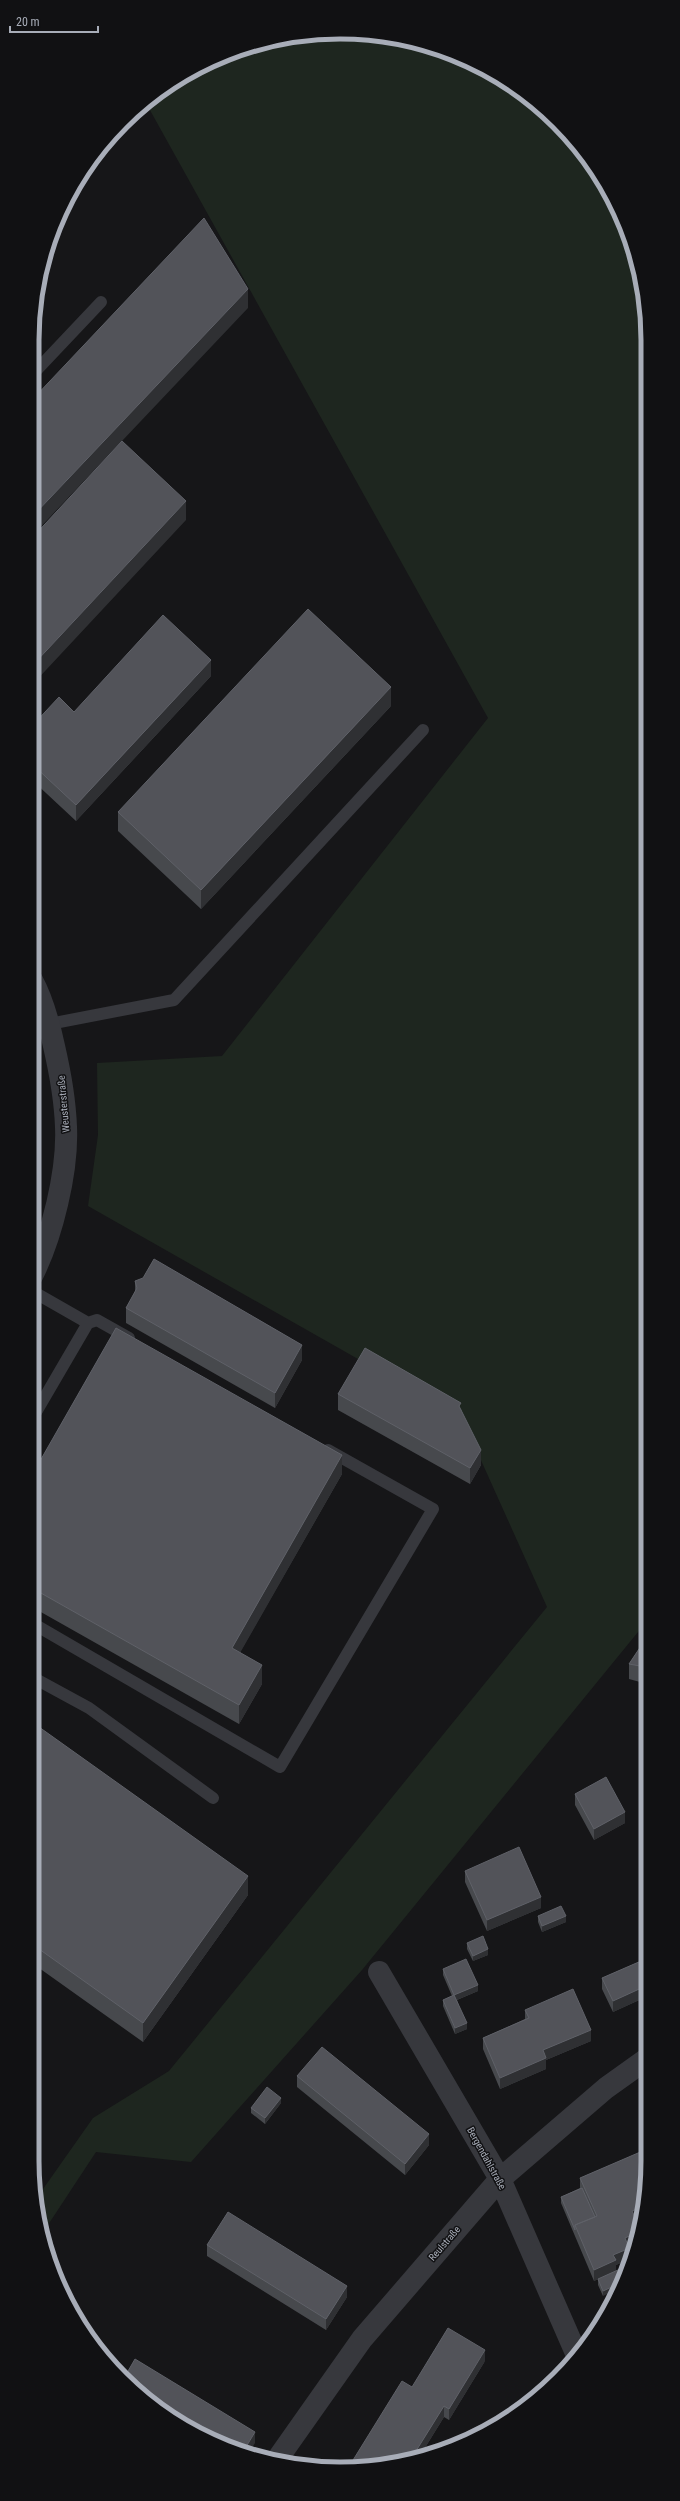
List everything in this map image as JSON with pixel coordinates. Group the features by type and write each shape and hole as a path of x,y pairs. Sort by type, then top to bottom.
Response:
{"street":[{"name":"Weusterstraße","path":"39,991 49,1024 61,1074 66,1128 61,1177 54,1217 43,1256 39,1263"},
{"name":"Bergendahlstraße","path":"379,1972 500,2179 574,2349"},
{"name":"Reulstraße","path":"280,2456 362,2339 500,2179 606,2088 641,2063"}],"lane":[{"path":"39,368 101,302"},
{"path":"49,1024 174,1000 423,730"},
{"path":"39,1295 88,1323"},
{"path":"39,1407 88,1323 97,1320 138,1343"},
{"path":"39,1627 280,1767 432,1509 316,1444"},
{"path":"39,1681 89,1708 213,1798"}],"shaded area":[{"path":"340,39 360,40 418,49 455,62 490,79 523,101 553,127 579,157 601,190 610,207 631,262 638,301 641,340 641,1628 362,1970 191,2162 96,2152 47,2227 41,2192 93,2118 169,2071 547,1607 462,1418 88,1206 98,1135 97,1063 222,1056 488,718 149,108 190,79 243,55 262,49 301,42"}],"building":[{"path":"204,218 248,289 39,510 39,393"},
{"path":"122,441 186,501 39,658 39,530"},
{"path":"308,609 391,687 201,890 118,812"},
{"path":"163,615 211,660 76,805 39,771 39,718 59,697 74,712"},
{"path":"154,1259 302,1345 275,1393 126,1308 137,1288 135,1281 143,1278"},
{"path":"116,1328 342,1455 232,1648 262,1665 239,1705 39,1592 39,1463"},
{"path":"365,1348 461,1403 459,1406 481,1450 470,1468 338,1394"},
{"path":"641,1646 641,1672 640,1666 629,1664"},
{"path":"39,1727 248,1876 143,2023 39,1949"},
{"path":"606,1777 625,1812 594,1829 575,1794"},
{"path":"519,1847 541,1897 487,1920 465,1871"},
{"path":"561,1906 566,1916 542,1926 538,1916"},
{"path":"483,1936 488,1949 473,1956 467,1943"},
{"path":"466,1959 478,1985 454,1995 443,1969"},
{"path":"641,1961 641,1988 613,2001 602,1978"},
{"path":"573,1989 591,2030 543,2050 546,2058 500,2078 483,2038 529,2018 525,2010"},
{"path":"454,1995 467,2023 455,2028 443,2000"},
{"path":"322,2047 429,2134 405,2164 297,2076"},
{"path":"267,2087 281,2098 265,2118 251,2108"},
{"path":"641,2152 640,2181 637,2209 632,2211 635,2218 632,2235 625,2238 627,2243 625,2250 613,2255 616,2260 594,2270 575,2225 597,2216 580,2178"},
{"path":"582,2188 595,2217 575,2225 575,2230 561,2197"},
{"path":"228,2212 347,2286 326,2319 207,2245"},
{"path":"621,2269 613,2286 603,2291 598,2279"},
{"path":"448,2328 485,2350 449,2409 444,2406 415,2453 379,2459 352,2461 402,2381 412,2387"},
{"path":"135,2359 255,2432 246,2447 207,2431 189,2422 157,2400 127,2374"}]}
